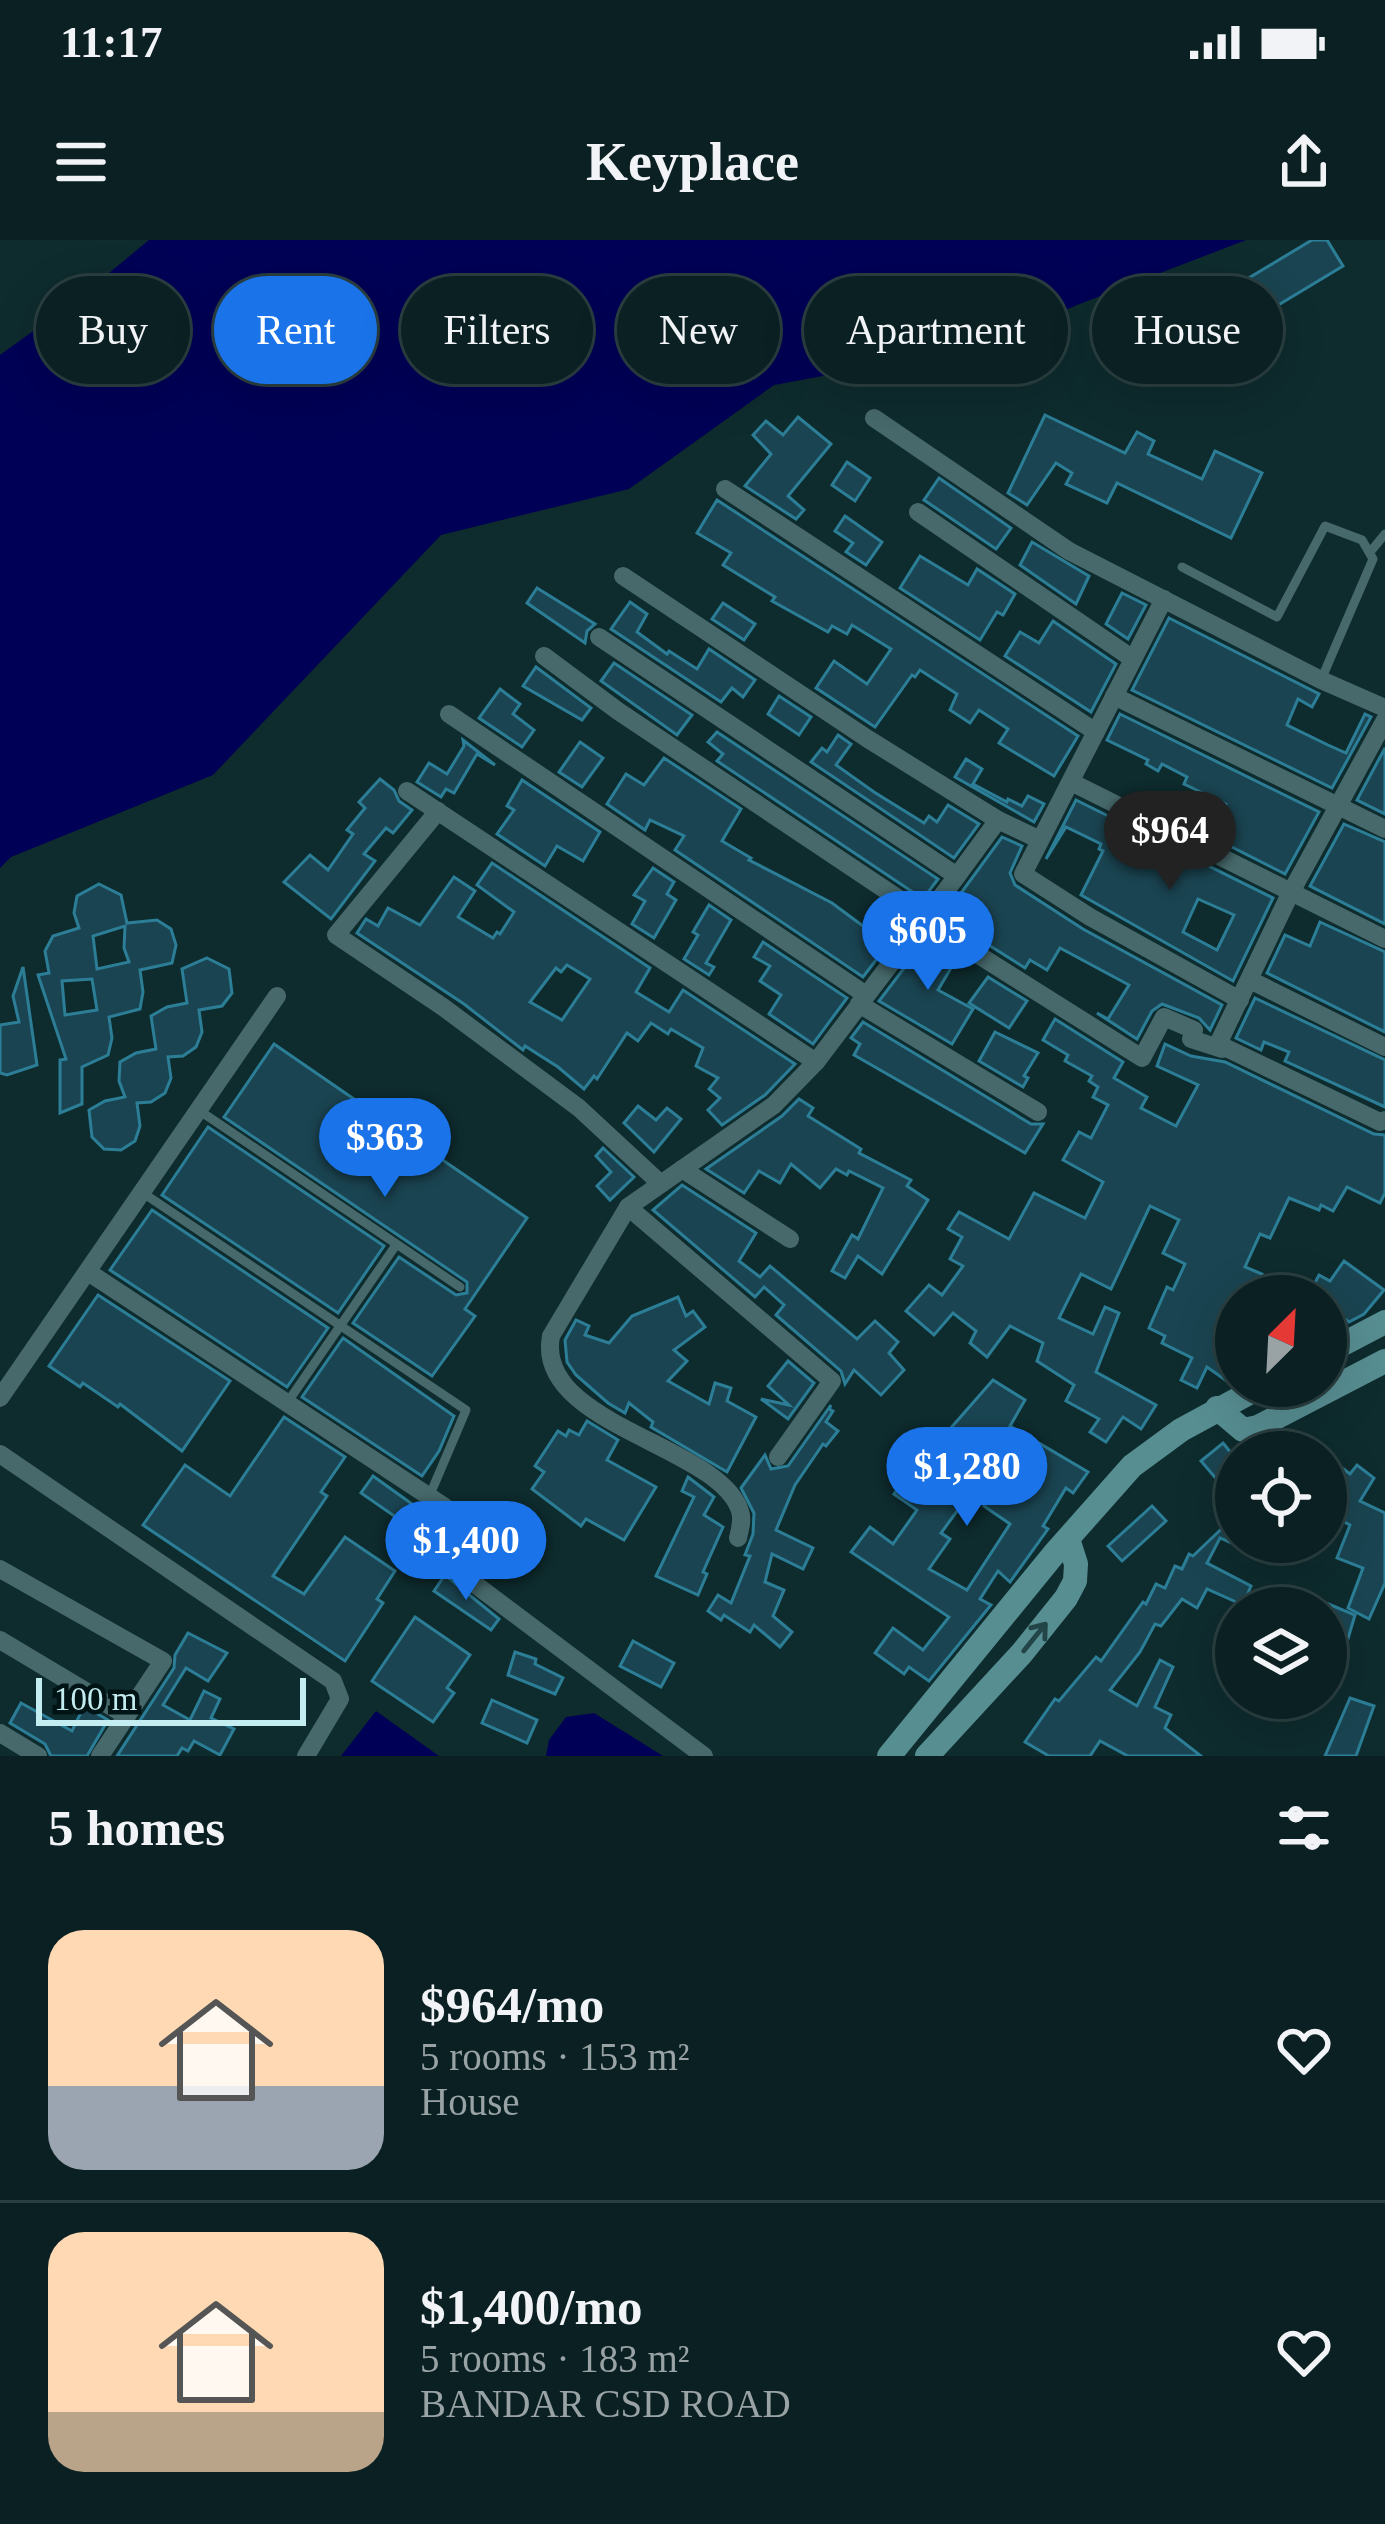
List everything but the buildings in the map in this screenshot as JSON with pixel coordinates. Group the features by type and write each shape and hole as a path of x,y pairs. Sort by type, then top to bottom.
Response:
{"main road":[{"path":"1347,1342 1385,1322"},
{"path":"889,1756 1132,1466 1217,1408 1243,1430 1258,1427 1385,1361"},
{"path":"927,1756 1066,1598 1075,1581 1076,1564 1068,1539"},
{"path":"936,1699 960,1719"}],"street":[{"path":"874,418 1069,551 1385,708"},
{"path":"725,489 1096,732"},
{"path":"918,512 1133,659"},
{"path":"623,576 868,740 998,820 1040,840"},
{"path":"1164,599 1023,874 1240,1000"},
{"path":"599,637 957,876"},
{"path":"544,656 617,711 924,918 1142,1058 1164,1017 1194,1030 1191,1039 1380,1122 1385,1120"},
{"path":"1114,695 1385,830"},
{"path":"449,714 862,999 1038,1112"},
{"path":"1222,1049 1218,1044 1290,894 1385,720"},
{"path":"1070,782 1385,939"},
{"path":"407,791 816,1062"},
{"path":"438,811 336,935 579,1108 661,1184"},
{"path":"738,1538 740,1510 726,1490 704,1471 596,1414 572,1391 554,1367 549,1350 558,1323 628,1207 774,1105 816,1062 998,820"},
{"path":"1250,980 1385,1047"},
{"path":"0,1398 278,996"},
{"path":"682,1169 790,1239"},
{"path":"628,1207 832,1381 778,1457"},
{"path":"88,1272 445,1507 454,1564 460,1573 704,1756"},
{"path":"0,1454 333,1681 340,1699 306,1756"},
{"path":"0,1569 163,1661 100,1756"},
{"path":"0,1640 127,1716"},
{"path":"0,1733 38,1756"}],"lane":[{"path":"1182,567 1277,617 1325,526 1363,540 1373,560 1321,680"},
{"path":"1371,551 1385,534"},
{"path":"200,1111 460,1287"},
{"path":"143,1192 466,1410 429,1497"},
{"path":"287,1403 396,1245"}],"shaded area":[{"path":"149,240 1246,240 1152,276 1092,276 1092,299 1068,309 1068,276 804,276 804,379 780,384 780,276 617,276 617,384 779,384 629,489 441,535 213,775 11,857 0,868 0,355 36,329 36,384 190,384 190,276 106,276"},
{"path":"376,1711 439,1756 341,1756"},
{"path":"594,1713 663,1756 546,1756 549,1740 566,1717"}]}
